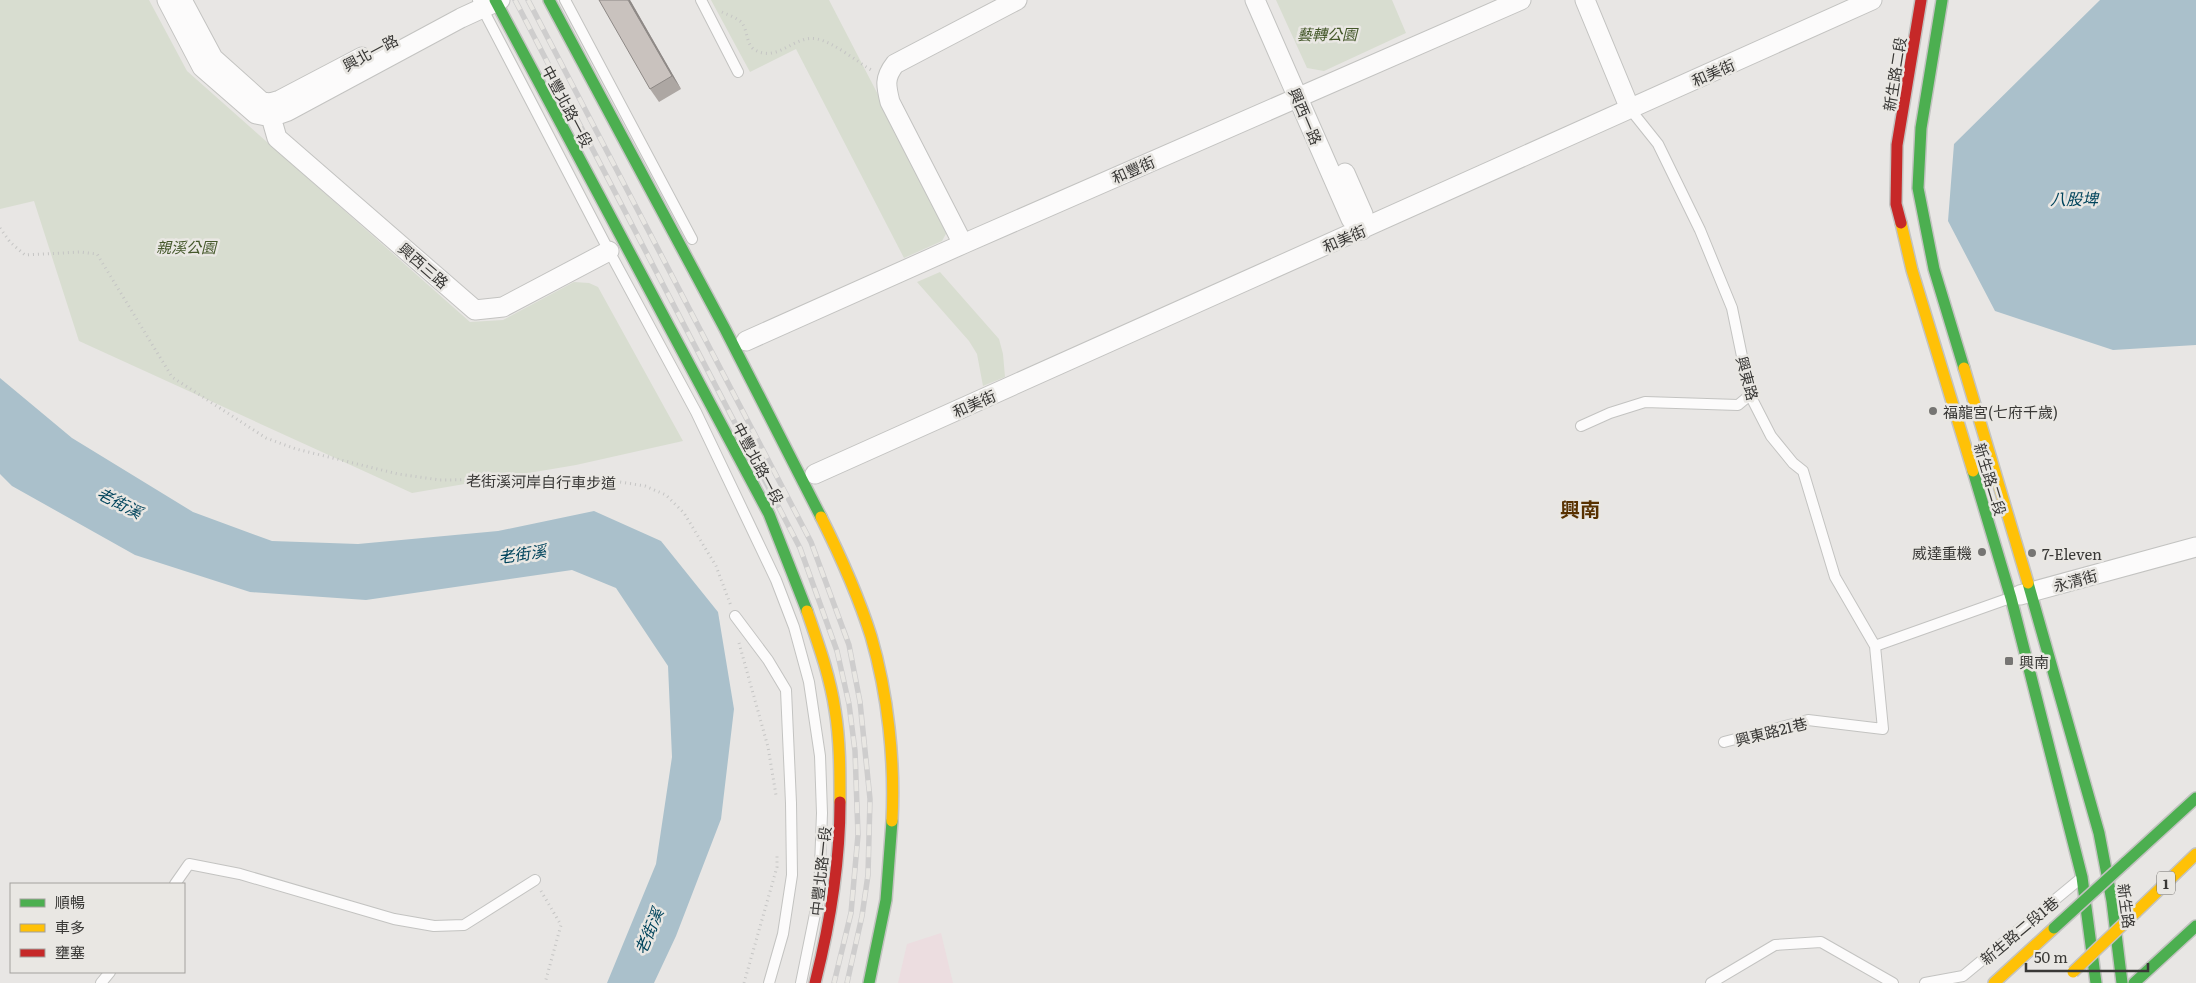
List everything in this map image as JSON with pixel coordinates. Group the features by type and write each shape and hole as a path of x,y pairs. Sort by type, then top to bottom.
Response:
{"main road":[{"name":"中豐北路一段","path":"548,0 763,403 846,568 873,642 888,720 892,833 887,890 869,983"},
{"name":"新生路二段","path":"1921,0 1897,145 1896,204 1912,270 2011,598 2082,877"},
{"name":"新生路二段","path":"1942,0 1922,128 1918,188 1934,269 2100,833"},
{"name":"中豐北路一段","path":"486,2 769,514 799,586 831,687 840,748 841,824 836,886 825,948 816,983"},
{"path":"1994,983 2196,798"},
{"name":"新生路","path":"2100,833 2112,901 2122,983"},
{"name":"1","path":"2070,974 2196,854"},
{"path":"2082,877 2096,983"},
{"path":"2134,983 2196,926"}],"street":[{"path":"167,0 202,67 256,114 270,110 288,111 486,2"},
{"path":"182,0 212,58 270,110"},
{"path":"963,244 890,102 886,79 887,74 895,64 1017,0"},
{"name":"興西一路","path":"1256,0 1304,95 1351,219 1362,230"},
{"path":"1268,0 1304,95"},
{"name":"和豐街","path":"746,341 1521,0"},
{"name":"興東路","path":"1585,0 1630,109"},
{"name":"和美街","path":"815,479 1872,0"},
{"name":"興西三路","path":"270,110 278,138 475,310 503,307 609,251"},
{"name":"永清街","path":"2011,598 2196,548"}],"lane":[{"path":"565,0 695,245"},
{"path":"701,0 738,72"},
{"name":"中豐北路一段","path":"486,2 609,251 696,412 776,580 794,627 809,682 820,756 822,813 819,894 801,983"},
{"name":"興東路","path":"1630,109 1658,144 1700,230 1732,308 1750,395 1771,436 1792,463 1803,471 1836,577 1875,646"},
{"path":"1581,426 1610,413 1645,402 1738,404 1750,395"},
{"name":"中豐北路一段","path":"815,479 830,536"},
{"path":"1875,646 2011,598"},
{"path":"735,616 768,660 786,690 792,875 783,934 769,983"},
{"name":"興東路21巷","path":"1724,742 1808,720 1883,729 1875,646"},
{"path":"175,883 189,864 240,874 394,918 434,926 464,925 535,880"},
{"name":"新生路二段1巷","path":"1925,983 1963,976 2082,877"},
{"path":"1711,983 1775,945 1821,942 1893,983"},
{"path":"101,983 109,973"}],"path":[{"path":"717,5 720,11 742,23 755,50 773,54 803,40 816,38 886,79"},
{"name":"老街溪河岸自行車步道","path":"0,228 10,242 25,255 80,252 96,254 172,377 266,438 296,449 398,474 440,480 561,479 620,482 645,486 666,494 684,512 716,566 735,616 735,630 768,747 777,800"},
{"path":"744,983 777,867 777,852"},
{"path":"535,880 561,925 545,983"}],"shaded area":[{"path":"941,933 953,983 898,983 907,944"}],"green space":[{"name":"親溪公園","path":"0,0 149,0 187,71 470,322 503,320 574,282 589,283 598,287 683,441 576,465 412,493 79,341 34,201 0,209"},
{"path":"711,0 829,0 944,222 947,232 942,241 904,258 796,49 750,72"},
{"name":"藝轉公園","path":"1276,0 1392,0 1406,33 1324,71 1307,68"},
{"path":"940,272 999,339 1003,354 1005,377 983,386 977,354 969,341 917,282"}],"water":[{"name":"八股埤","path":"2100,0 2196,0 2196,345 2113,350 1995,311 1948,221 1954,144"},
{"name":"老街溪","path":"0,378 72,438 193,512 272,541 358,544 498,531 594,511 661,541 718,612 734,709 721,819 676,936 654,983 607,983 656,864 672,757 668,666 616,588 572,570 366,600 250,592 135,555 12,486 0,474"}],"building":[{"path":"599,0 628,0 672,76 650,89"}],"railway":[{"path":"515,0 800,548 837,651 849,704 855,751 858,835 851,913 834,983"},
{"path":"528,0 811,542 849,645 860,702 870,799 868,875 862,916 847,983"}],"traffic: fast":[{"path":"495,0 769,514 807,611"},
{"path":"549,0 725,329 821,517"},
{"path":"1942,0 1921,128 1918,188 1934,269 1964,368"},
{"path":"1973,471 2011,598 2082,877 2096,983"},
{"path":"2028,583 2099,833 2112,901 2122,983"},
{"path":"2125,863 2196,798"},
{"path":"869,983 886,900 892,821"},
{"path":"2054,928 2125,863"},
{"path":"2134,983 2196,926"}],"traffic: slow":[{"path":"1901,223 1912,270 1973,471"},
{"path":"1964,368 2028,583"},
{"path":"821,517 854,590 877,658 889,728 893,798 892,821"},
{"path":"807,611 833,697 839,744 840,802"},
{"path":"2136,912 2196,854"},
{"path":"2073,972 2136,912"},
{"path":"1994,983 2054,928"}],"traffic: jam":[{"path":"1901,223 1896,204 1897,145 1921,0"},
{"path":"815,983 833,893 840,825 840,802"}],"place":[{"name":"福龍宮(七府千歲)","path":"1933,411"},
{"name":"威達重機","path":"1982,552"},
{"name":"7-Eleven","path":"2032,553"},
{"name":"興南","path":"2009,661"}],"district":[{"name":"興南","path":"1580,508"}]}
